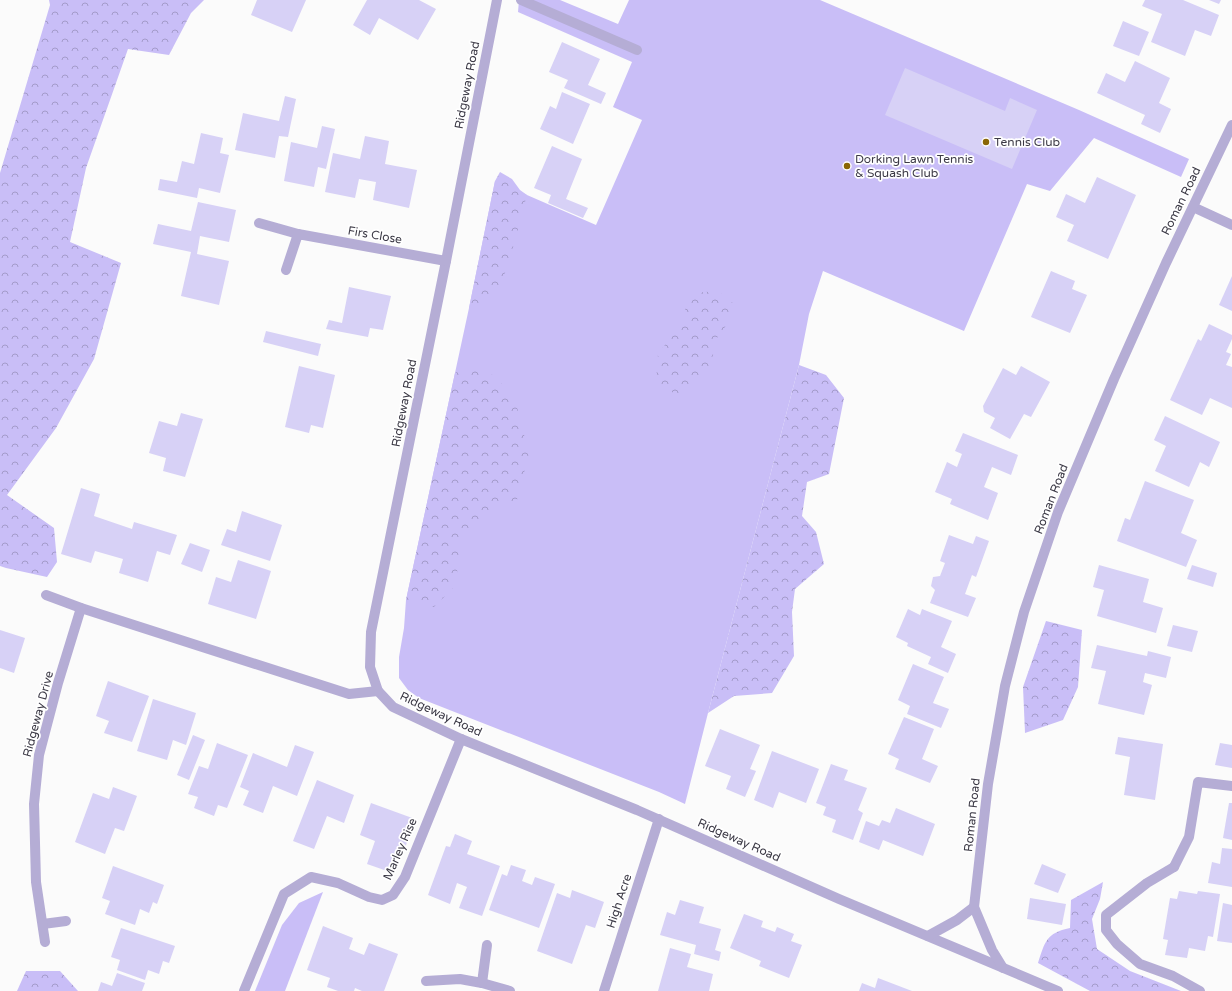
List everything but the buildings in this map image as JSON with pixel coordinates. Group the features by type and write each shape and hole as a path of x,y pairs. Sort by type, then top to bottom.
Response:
{"street":[{"name":"Ridgeway Road","path":"497,0 371,632 370,667 378,691 393,707 460,739 659,819 839,899 1058,991"},
{"path":"521,0 637,50"},
{"name":"Roman Road","path":"1003,968 992,950 974,907 988,784 1005,686 1024,612 1064,498 1114,379 1232,125"},
{"path":"1193,207 1232,225"},
{"name":"Firs Close","path":"259,222 298,234 446,261"},
{"path":"286,270 298,234"},
{"path":"46,595 349,694 378,691"},
{"name":"Ridgeway Drive","path":"45,942 36,882 34,804 39,755 58,683 82,608"},
{"name":"Marley Rise","path":"244,991 284,894 310,877 338,883 369,897 382,900 393,895 405,877 460,739"},
{"path":"1200,991 1172,976 1140,964 1117,944 1106,930 1106,915 1147,883 1174,867 1189,838 1198,782 1232,786"},
{"name":"High Acre","path":"604,991 659,819"},
{"path":"928,936 957,920 974,907"},
{"path":"42,924 66,921"},
{"path":"482,983 486,945"},
{"path":"426,981 460,979 482,983 510,991"}],"green space":[{"path":"49,0 204,0 191,13 169,55 128,49 86,168 70,242 121,263 94,359 56,428 7,495 54,528 57,562 47,577 0,566 0,173 50,5"},
{"path":"519,0 560,0 618,24 629,0 820,0 1079,110 1189,159 1181,177 1094,138 1050,191 1027,184 964,331 823,271 809,314 799,365 685,804 659,792 419,698 408,690 399,678 399,657 404,628 406,600 495,181 596,225 642,120 613,107 632,62 518,12"},
{"path":"500,172 512,179 520,190 527,195 501,284 490,302 485,305 469,308 495,181"},
{"path":"718,291 739,308 717,338 711,363 694,387 680,397 656,382 658,354 677,329 692,293"},
{"path":"799,365 826,375 844,398 829,474 807,482 802,516 816,532 824,564 795,589 792,612 794,656 772,693 734,696 708,713"},
{"path":"467,367 496,376 516,403 529,454 517,500 485,513 460,541 456,585 434,607 406,600 455,373"},
{"path":"1046,621 1082,630 1078,687 1063,720 1025,733 1023,687"},
{"path":"1103,882 1100,899 1092,919 1097,949 1130,971 1181,991 1090,991 1038,963 1045,944 1051,936 1062,930 1070,928 1071,900"},
{"path":"323,892 285,991 255,991 282,925 299,903"},
{"path":"26,971 60,971 78,991 17,991"}],"place":[{"name":"Tennis Club","path":"986,142"},
{"name":"Dorking Lawn Tennis & Squash Club","path":"847,166"}]}
